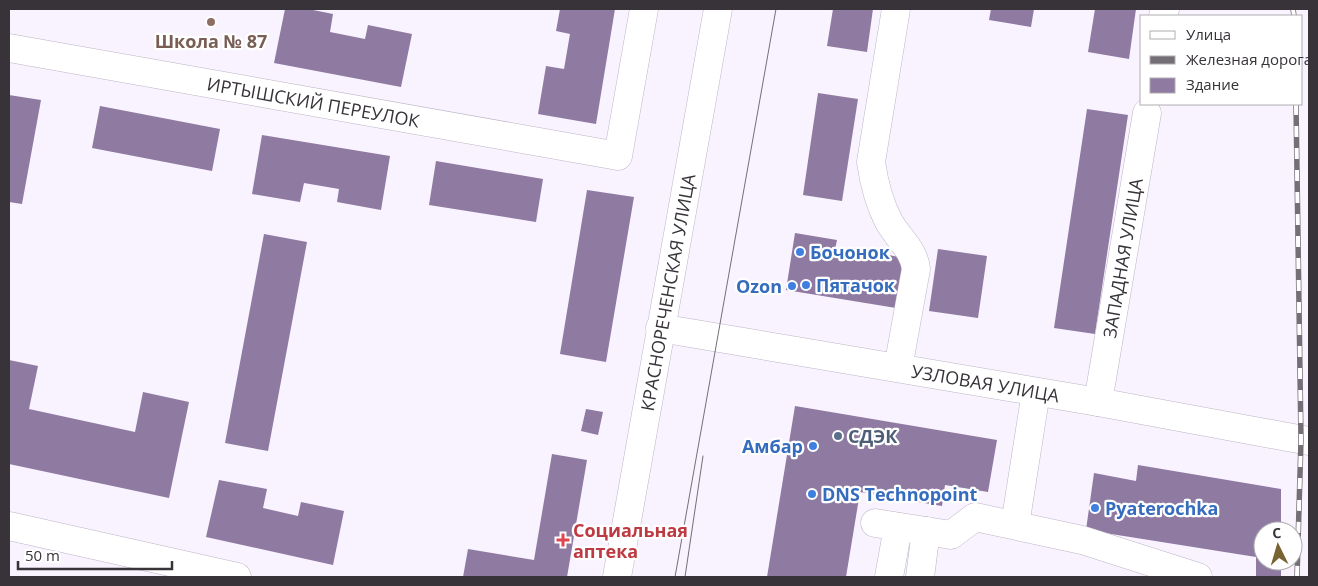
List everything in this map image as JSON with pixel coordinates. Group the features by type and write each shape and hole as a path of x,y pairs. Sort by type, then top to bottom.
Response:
{"street":[{"name":"ИРТЫШСКИЙ ПЕРЕУЛОК","path":"9,48 618,156 644,9"},
{"name":"КРАСНОРЕЧЕНСКАЯ УЛИЦА","path":"617,577 718,9"},
{"path":"896,9 871,162 874,186 889,222 915,258 916,269 898,368"},
{"name":"ЗАПАДНАЯ УЛИЦА","path":"1098,402 1147,113"},
{"name":"УЗЛОВАЯ УЛИЦА","path":"660,328 1098,402 1309,441"},
{"path":"1015,525 1036,392"},
{"path":"889,577 887,525 951,535 975,517 1082,540 1198,577"},
{"path":"9,526 149,568 237,577"},
{"path":"920,577 926,531"}],"building":[{"path":"285,9 308,9 333,14 330,32 365,39 368,25 412,34 401,87 274,63"},
{"path":"560,9 615,9 596,124 538,114 546,66 564,69 570,34 556,31"},
{"path":"833,9 873,9 867,52 827,46"},
{"path":"991,9 1034,9 1031,27 989,20"},
{"path":"1095,9 1136,9 1129,59 1088,52"},
{"path":"818,93 858,99 842,201 803,195"},
{"path":"9,95 41,100 22,204 9,202"},
{"path":"100,106 220,129 212,171 92,148"},
{"path":"1087,109 1128,115 1095,334 1054,328"},
{"path":"262,135 390,156 381,210 337,202 339,189 304,183 300,202 252,194"},
{"path":"436,161 543,179 536,222 429,205"},
{"path":"587,190 634,197 606,362 560,354"},
{"path":"795,233 837,240 834,254 875,261 877,253 905,258 896,308 786,290"},
{"path":"264,234 307,242 268,451 225,443"},
{"path":"938,249 987,256 978,318 929,311"},
{"path":"9,360 38,366 29,409 135,432 143,392 189,402 169,498 9,464"},
{"path":"795,406 997,440 988,492 945,485 942,506 860,492 846,577 767,577"},
{"path":"586,409 603,412 598,435 581,431"},
{"path":"552,454 587,460 567,577 463,577 468,549 534,560"},
{"path":"1138,465 1281,489 1281,521 1253,521 1253,557 1086,530 1094,473 1136,481"},
{"path":"219,480 267,489 263,508 298,516 301,502 344,511 333,565 206,537"},
{"path":"1256,571 1281,571 1281,577 1256,577"}],"tram line":[{"path":"675,577 776,9"},
{"path":"685,577 703,456"}],"railway":[{"path":"1293,9 1294,15"},
{"path":"1296,105 1301,440 1297,577"}],"place":[{"name":"Школа № 87","path":"211,22"},
{"name":"Бочонок","path":"800,252"},
{"name":"Пятачок","path":"806,285"},
{"name":"Ozon","path":"792,286"},
{"name":"СДЭК","path":"838,436"},
{"name":"Амбар","path":"813,446"},
{"name":"DNS Technopoint","path":"812,494"},
{"name":"Pyaterochka","path":"1095,508"},
{"name":"Социальная аптека","path":"563,540"}]}
